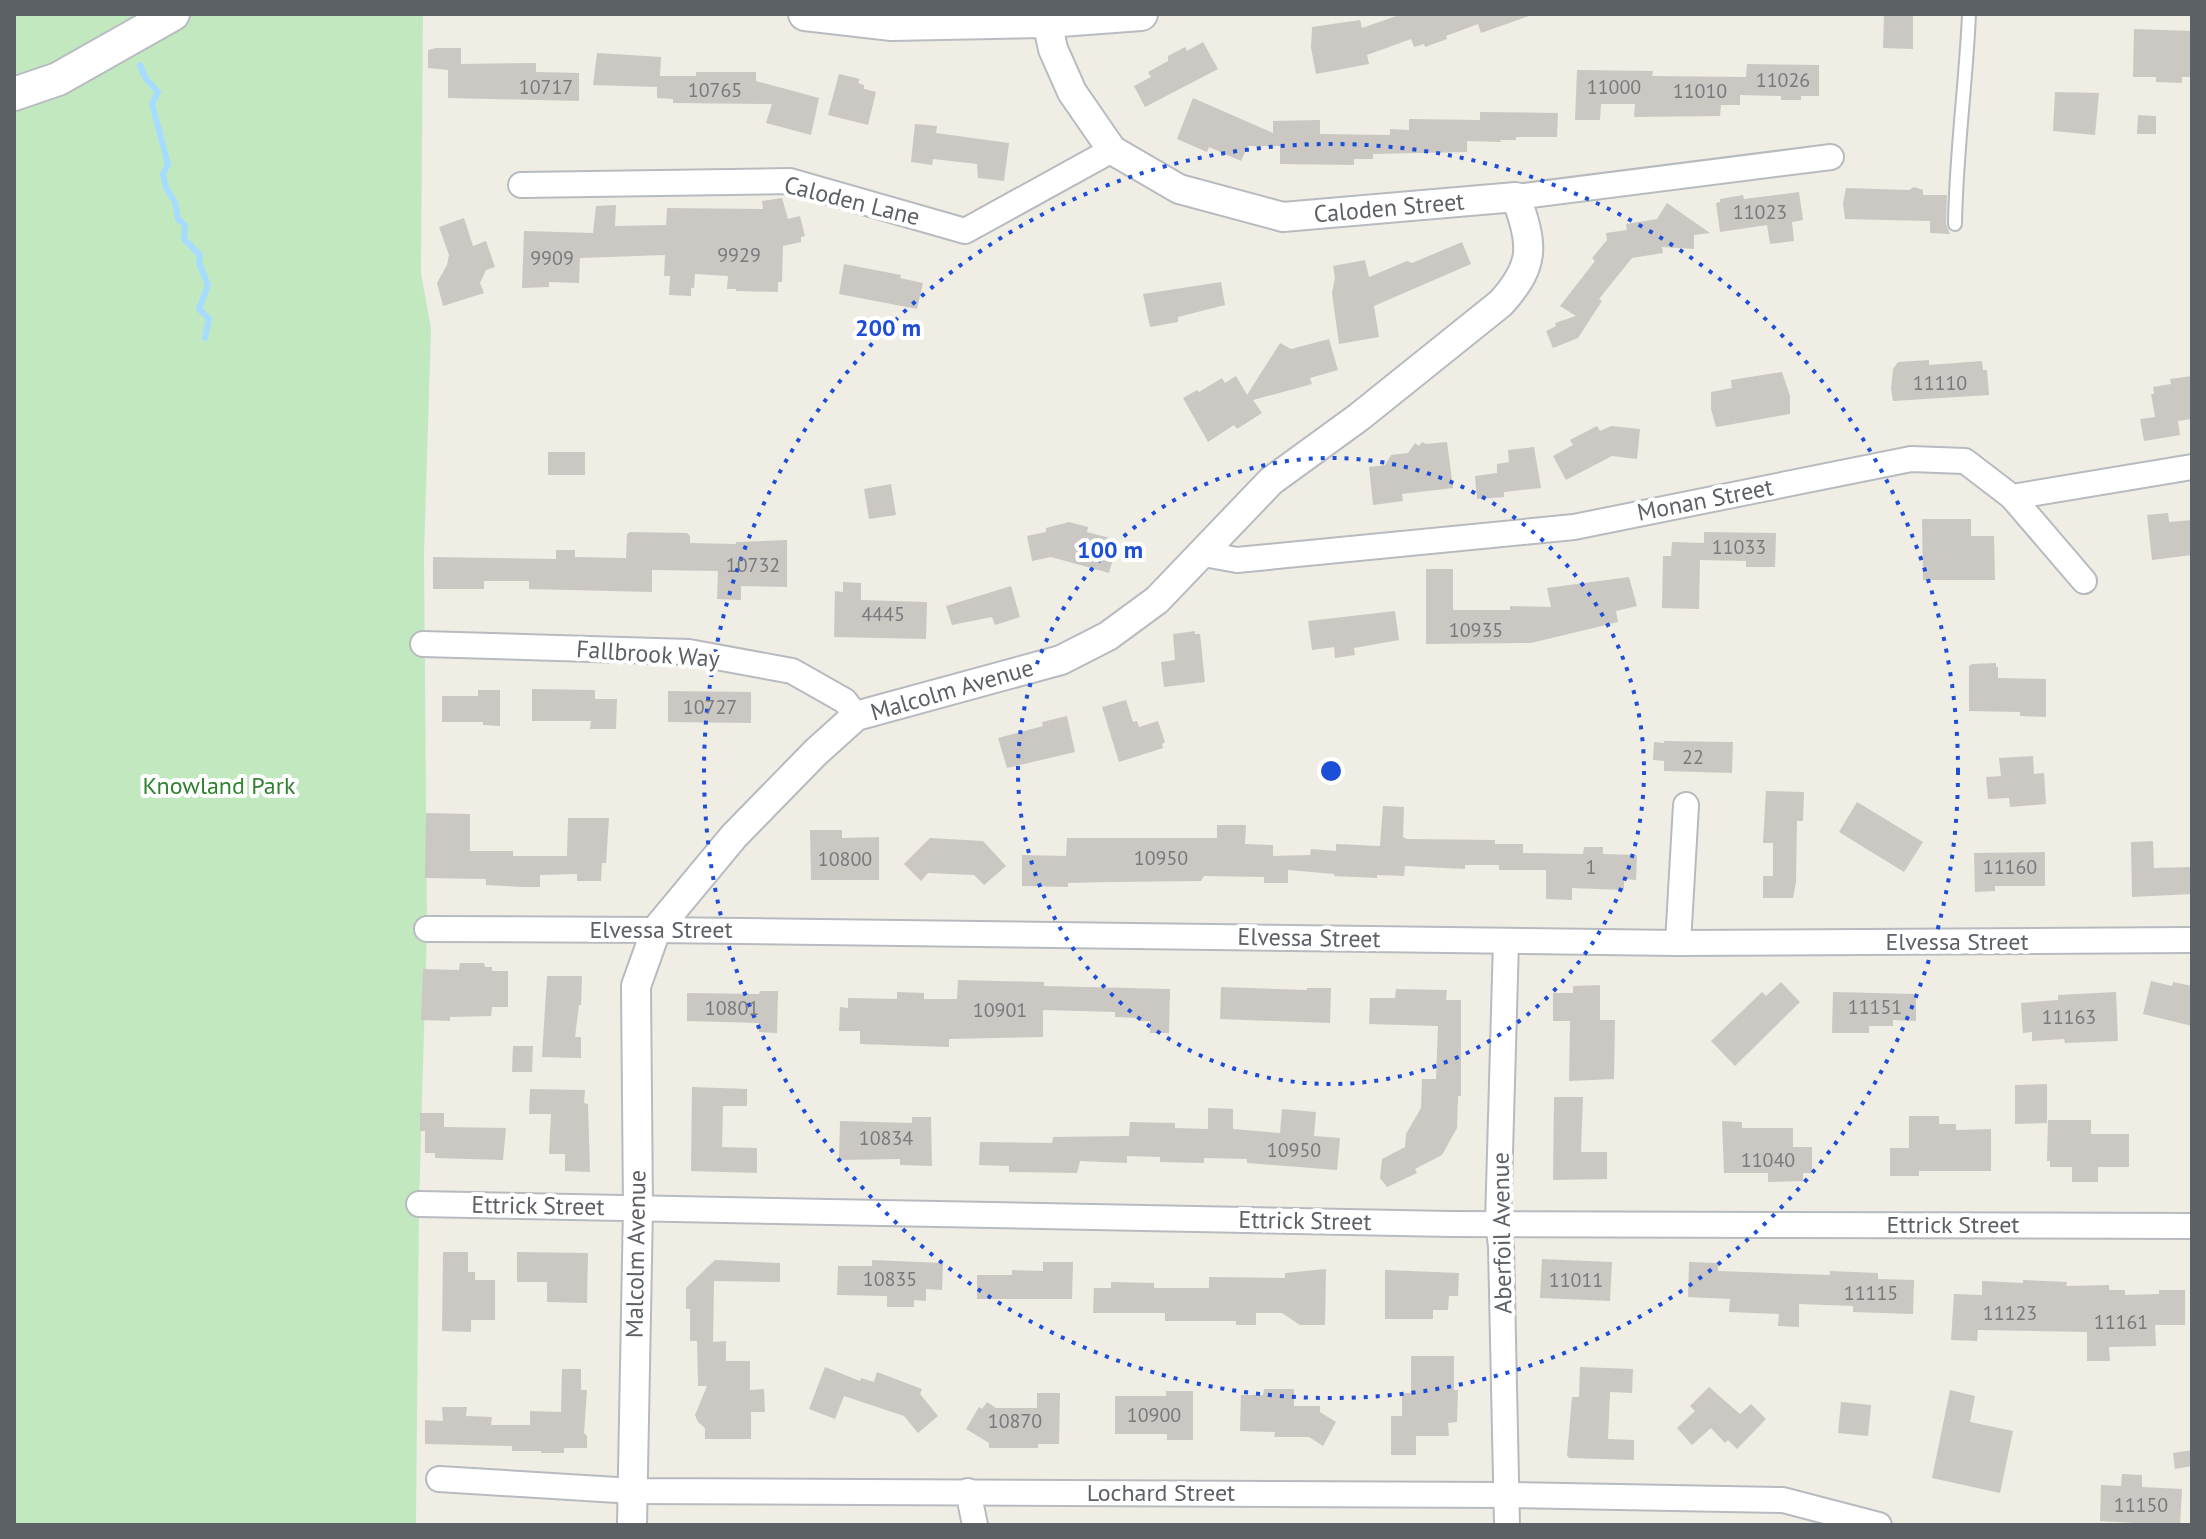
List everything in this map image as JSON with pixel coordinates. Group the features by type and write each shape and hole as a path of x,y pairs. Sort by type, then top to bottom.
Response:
{"main road":[{"path":"14,94 58,79 173,14"},
{"path":"805,14 892,24 1141,14"}],"street":[{"name":"Caloden Street","path":"1048,18 1053,49 1072,92 1112,150 1179,189 1283,217 1516,197 1831,157"},
{"name":"Caloden Lane","path":"521,185 790,181 965,231 1112,150"},
{"name":"Malcolm Avenue","path":"632,1525 638,1207 636,986 656,930 734,836 856,716 1061,660 1108,636 1157,600 1271,481 1434,358 1501,303 1521,281 1530,253 1525,223 1516,197"},
{"name":"Monan Street","path":"1204,554 1237,560 1574,527 1911,459 1965,461 2012,497 2084,581"},
{"path":"2012,497 2192,467"},
{"name":"Fallbrook Way","path":"423,644 689,652 792,671 845,701 856,716"},
{"path":"1678,943 1686,805"},
{"name":"Elvessa Street","path":"427,929 1678,943 2192,940"},
{"name":"Aberfoil Avenue","path":"1506,941 1498,1223 1507,1525"},
{"name":"Ettrick Street","path":"419,1204 1498,1223 2192,1226"},
{"name":"Lochard Street","path":"439,1479 633,1491 1506,1495 1783,1500 1879,1525"},
{"path":"968,1491 975,1525"}],"lane":[{"path":"1955,224 1958,133 1967,63 1969,14"}],"green space":[{"name":"Knowland Park","path":"14,14 423,14 421,273 431,329 424,553 427,929 419,1204 416,1525 14,1525"}],"building":[{"path":"1402,14 1529,16 1481,33 1478,24 1425,47 1424,44 1414,47 1411,39 1367,55 1369,64 1316,74 1311,48 1312,27 1360,20 1362,28"},
{"path":"1884,14 1913,14 1913,49 1883,48"},
{"path":"2134,29 2192,31 2192,77 2182,77 2182,83 2156,82 2156,77 2133,77"},
{"path":"1203,42 1218,69 1145,107 1134,86 1151,77 1148,72 1168,61 1168,56 1185,47 1187,51"},
{"path":"461,48 461,64 536,63 536,72 579,73 579,101 448,98 448,70 428,68 428,50"},
{"path":"597,53 661,57 660,76 696,76 696,72 756,72 756,81 819,98 811,135 766,123 772,104 673,103 673,99 657,98 657,87 593,85"},
{"path":"1747,64 1819,65 1819,96 1781,100 1781,96 1740,95 1740,105 1721,105 1720,116 1634,117 1635,104 1601,104 1600,120 1575,120 1577,70 1653,71 1652,76 1746,77"},
{"path":"839,74 860,79 858,83 864,85 864,89 876,92 868,125 828,115"},
{"path":"2055,92 2099,93 2095,135 2053,131"},
{"path":"1193,98 1273,133 1273,121 1320,120 1320,134 1390,135 1390,129 1409,130 1409,119 1480,120 1480,112 1558,113 1557,137 1516,137 1516,140 1501,142 1467,141 1467,152 1373,154 1373,159 1354,159 1354,165 1280,164 1280,146 1248,146 1241,161 1209,147 1207,152 1177,139"},
{"path":"2138,115 2156,116 2156,134 2137,134"},
{"path":"915,124 937,126 936,133 1009,143 1004,181 978,178 977,164 933,159 932,165 911,162"},
{"path":"1914,187 1923,190 1923,195 1947,195 1946,224 1950,234 1930,233 1930,221 1845,219 1843,203 1846,188 1909,190"},
{"path":"1799,192 1803,220 1792,222 1794,241 1770,244 1767,225 1720,232 1716,203 1720,199"},
{"path":"782,198 788,219 800,216 805,236 801,237 801,242 783,246 782,282 778,282 778,292 736,291 727,289 728,276 695,274 691,296 669,295 670,276 664,276 665,255 580,258 579,283 549,282 549,287 522,288 524,231 593,233 596,206 616,205 615,226 666,225 667,208 763,209 762,201"},
{"path":"1667,203 1710,233 1694,235 1694,249 1662,247 1663,253 1632,258 1599,299 1602,301 1578,338 1553,348 1546,331 1556,326 1555,323 1576,316 1560,306 1595,261 1592,258 1607,240 1606,233 1627,230 1626,224 1657,219"},
{"path":"464,218 473,246 486,241 495,267 486,270 480,283 484,293 443,306 437,283 449,255 439,227"},
{"path":"1462,242 1471,264 1374,306 1379,337 1339,344 1332,293 1335,278 1333,266 1365,260 1369,277"},
{"path":"844,264 901,275 900,278 923,283 917,309 839,294"},
{"path":"1221,282 1225,305 1178,317 1178,322 1150,327 1143,294"},
{"path":"1329,339 1338,370 1310,378 1312,384 1253,400 1262,413 1237,429 1234,425 1208,442 1183,398 1222,378 1225,383 1236,376 1247,395 1280,343 1291,349"},
{"path":"1929,360 1929,365 1982,361 1983,370 1987,370 1989,395 1893,401 1893,369 1898,362"},
{"path":"1782,372 1790,396 1790,414 1716,427 1711,409 1711,392 1732,388 1731,380"},
{"path":"2192,376 2192,419 2178,421 2180,435 2144,441 2140,419 2155,417 2151,394 2154,394 2153,387 2171,384 2170,379"},
{"path":"1597,426 1600,431 1611,426 1640,429 1637,459 1612,456 1566,480 1553,456 1573,445 1570,440"},
{"path":"1422,442 1447,442 1453,488 1402,494 1403,501 1373,505 1369,467 1385,465 1391,455 1408,453 1415,443 1419,446"},
{"path":"1534,447 1541,488 1504,492 1504,497 1477,499 1475,476 1497,473 1497,464 1509,462 1508,450"},
{"path":"548,452 585,452 585,475 548,475"},
{"path":"891,484 896,515 869,519 864,489"},
{"path":"2168,513 2169,522 2192,520 2192,555 2152,560 2147,515"},
{"path":"1922,519 1971,519 1971,536 1994,536 1995,580 1923,580"},
{"path":"1069,522 1088,527 1087,532 1118,540 1109,573 1051,557 1032,561 1027,536"},
{"path":"1704,532 1776,533 1775,567 1746,567 1746,561 1700,560 1699,609 1662,608 1663,556 1671,556 1672,542 1704,543"},
{"path":"687,533 690,543 736,544 787,540 787,587 741,586 741,600 717,599 718,571 652,570 652,592 529,589 529,581 484,581 484,589 433,589 433,557 556,559 556,550 575,550 575,557 626,558 627,534"},
{"path":"1426,569 1453,569 1453,610 1551,607 1547,588 1629,577 1637,606 1616,611 1618,622 1531,643 1426,644"},
{"path":"843,582 861,583 861,600 927,602 926,639 834,637 835,591 843,592"},
{"path":"1011,586 1020,617 995,625 992,617 952,625 946,606"},
{"path":"1395,611 1399,640 1354,648 1355,655 1335,658 1334,647 1312,650 1308,621"},
{"path":"1195,631 1195,634 1200,634 1205,682 1164,687 1161,662 1175,660 1173,634"},
{"path":"1996,663 1998,678 2046,679 2046,717 2020,716 2020,712 1969,711 1969,666"},
{"path":"532,689 595,690 595,699 617,699 616,729 590,729 591,721 532,721"},
{"path":"478,690 500,690 500,726 483,725 483,722 442,722 442,696 478,696"},
{"path":"668,691 751,692 751,723 668,722"},
{"path":"1126,700 1133,722 1137,721 1139,727 1158,721 1165,742 1163,748 1119,762 1102,707"},
{"path":"1067,716 1075,752 1007,768 998,738"},
{"path":"1654,742 1733,742 1732,773 1664,771 1664,761 1653,760"},
{"path":"2033,756 2034,774 2044,773 2046,804 2010,807 2009,798 1988,799 1986,777 2001,776 1999,758"},
{"path":"1766,791 1804,792 1803,821 1797,821 1793,898 1763,898 1763,876 1773,876 1773,843 1763,843"},
{"path":"1857,802 1923,842 1904,872 1839,832"},
{"path":"1383,806 1404,807 1403,837 1407,839 1495,840 1495,844 1523,844 1523,853 1583,854 1584,847 1603,847 1603,854 1637,855 1636,880 1624,879 1624,890 1572,888 1572,900 1546,899 1546,870 1499,870 1499,865 1465,865 1465,869 1405,866 1404,876 1377,875 1377,878 1288,870 1288,883 1264,883 1264,877 1204,876 1201,881 1022,886 1022,855 1066,856 1067,838 1217,838 1217,825 1246,825 1245,844 1273,845 1273,856 1310,855 1311,849 1336,851 1336,844 1380,846"},
{"path":"426,813 470,814 470,851 513,851 513,856 567,856 568,818 609,818 606,863 602,863 601,881 577,881 577,874 540,875 540,887 523,887 486,885 486,879 425,878"},
{"path":"810,830 842,830 842,838 879,837 879,880 811,880"},
{"path":"930,838 983,841 1006,866 984,885 974,875 928,873 921,881 904,864"},
{"path":"2153,841 2154,868 2190,867 2192,894 2132,897 2131,842"},
{"path":"2045,852 2045,886 1995,886 1995,891 1975,892 1974,853"},
{"path":"460,963 484,963 485,967 492,967 492,971 508,971 508,1007 492,1007 491,1016 450,1017 450,1021 421,1020 423,969 459,970"},
{"path":"547,976 582,976 575,1037 581,1037 581,1058 542,1057"},
{"path":"958,980 1170,989 1169,1033 1150,1033 1150,1021 1115,1017 1115,1012 1043,1010 1043,1037 949,1039 949,1047 860,1044 860,1031 839,1031 840,1007 848,1008 848,998 897,999 897,992 924,993 924,999 957,999"},
{"path":"2151,981 2172,986 2173,982 2192,986 2192,1026 2143,1014"},
{"path":"1781,982 1800,1002 1735,1066 1711,1041 1762,992 1766,996"},
{"path":"1600,985 1600,1020 1615,1020 1614,1079 1569,1081 1570,1021 1553,1021 1553,993 1573,993 1573,986"},
{"path":"1221,987 1331,988 1330,1023 1220,1019"},
{"path":"1396,989 1447,990 1446,1000 1461,1000 1461,1096 1458,1096 1457,1128 1442,1155 1415,1169 1417,1173 1387,1187 1380,1178 1382,1159 1405,1147 1406,1134 1421,1108 1422,1079 1436,1079 1438,1026 1369,1024 1370,998 1395,998"},
{"path":"760,991 778,991 777,1033 759,1032 759,1023 687,1021 687,993 759,994"},
{"path":"1833,992 1916,994 1916,1021 1893,1020 1893,1026 1869,1026 1869,1033 1832,1033"},
{"path":"2116,992 2118,1041 2032,1041 2032,1032 2023,1033 2021,1003 2058,1000 2058,995"},
{"path":"513,1046 533,1046 532,1072 512,1072"},
{"path":"2047,1084 2047,1123 2015,1124 2015,1085"},
{"path":"692,1087 747,1089 747,1106 723,1106 722,1147 757,1148 757,1173 691,1171"},
{"path":"530,1089 585,1090 590,1172 565,1171 565,1154 549,1154 551,1114 529,1114"},
{"path":"1554,1097 1583,1097 1581,1152 1607,1152 1607,1179 1553,1180"},
{"path":"1208,1108 1233,1109 1233,1129 1280,1133 1282,1109 1316,1112 1314,1136 1340,1138 1337,1170 1247,1163 1247,1159 1204,1158 1204,1163 1160,1162 1160,1157 1127,1156 1127,1163 1080,1161 1077,1173 1009,1172 1009,1166 979,1165 980,1142 1052,1143 1053,1137 1129,1136 1130,1122 1175,1123 1175,1128 1208,1129"},
{"path":"420,1113 444,1113 444,1127 506,1128 503,1160 435,1158 435,1153 425,1153 425,1131 420,1131"},
{"path":"1909,1116 1939,1116 1939,1124 1956,1124 1956,1130 1991,1129 1991,1171 1919,1171 1919,1176 1890,1176 1890,1148 1909,1148"},
{"path":"912,1117 931,1117 932,1166 900,1165 900,1159 839,1160 840,1121 912,1123"},
{"path":"2048,1120 2091,1120 2091,1134 2129,1134 2129,1167 2098,1167 2098,1182 2072,1182 2072,1167 2050,1167 2050,1161 2047,1161"},
{"path":"1722,1121 1742,1122 1742,1128 1793,1128 1793,1147 1812,1147 1812,1173 1803,1173 1803,1181 1768,1182 1768,1173 1724,1173"},
{"path":"443,1252 468,1252 468,1272 475,1272 475,1280 495,1280 495,1320 471,1320 471,1332 442,1331"},
{"path":"517,1252 588,1253 587,1303 547,1302 547,1282 517,1282"},
{"path":"1542,1259 1612,1262 1610,1301 1540,1298"},
{"path":"715,1260 780,1263 780,1282 714,1281 713,1342 726,1341 726,1361 750,1361 750,1390 764,1389 765,1412 751,1412 751,1439 705,1439 705,1428 695,1415 707,1386 698,1386 697,1341 690,1341 690,1309 686,1309 686,1288"},
{"path":"872,1260 943,1263 942,1290 926,1289 926,1301 914,1300 914,1307 887,1307 887,1296 837,1295 838,1266 872,1266"},
{"path":"1043,1262 1073,1262 1072,1299 977,1299 977,1275 1012,1275 1012,1270 1043,1271"},
{"path":"1689,1262 1718,1263 1718,1271 1830,1275 1830,1271 1878,1273 1878,1279 1914,1280 1913,1314 1853,1312 1853,1306 1799,1304 1799,1327 1778,1326 1779,1314 1729,1312 1730,1299 1688,1297"},
{"path":"1326,1269 1325,1325 1300,1325 1282,1313 1256,1313 1256,1325 1236,1325 1236,1321 1165,1321 1165,1313 1093,1313 1094,1288 1111,1288 1111,1282 1154,1283 1154,1288 1209,1288 1209,1277 1285,1278 1285,1273"},
{"path":"1385,1270 1459,1273 1458,1296 1449,1296 1448,1310 1433,1310 1433,1319 1385,1319"},
{"path":"2023,1280 2067,1282 2066,1286 2109,1285 2109,1290 2125,1290 2125,1295 2185,1290 2185,1325 2155,1325 2156,1346 2109,1347 2110,1361 2087,1361 2087,1332 1978,1330 1977,1341 1951,1340 1954,1294 1982,1295 1982,1281 2023,1283"},
{"path":"1411,1356 1454,1356 1454,1390 1458,1390 1457,1422 1448,1423 1449,1436 1416,1436 1416,1455 1391,1455 1391,1416 1402,1416 1402,1393 1411,1393"},
{"path":"825,1367 860,1381 861,1378 874,1382 877,1372 922,1389 920,1394 938,1416 918,1433 904,1416 844,1396 835,1419 809,1409"},
{"path":"1580,1367 1633,1369 1632,1393 1610,1392 1608,1439 1634,1440 1634,1460 1569,1458 1567,1455 1572,1397 1579,1397"},
{"path":"562,1369 581,1369 581,1390 587,1390 584,1433 587,1448 564,1448 564,1453 541,1453 512,1451 512,1446 425,1444 425,1420 443,1421 442,1407 467,1407 466,1416 492,1417 491,1425 530,1425 530,1411 561,1412"},
{"path":"1709,1387 1740,1414 1751,1404 1766,1419 1737,1449 1728,1440 1725,1443 1711,1428 1692,1445 1677,1428 1695,1411 1690,1406"},
{"path":"1264,1389 1294,1389 1294,1406 1320,1406 1320,1412 1336,1422 1323,1446 1309,1437 1274,1437 1275,1432 1240,1431 1241,1395 1263,1395"},
{"path":"1950,1390 1975,1396 1970,1422 2013,1431 2000,1493 1932,1478"},
{"path":"1166,1391 1193,1391 1193,1440 1167,1440 1167,1434 1115,1434 1115,1396 1166,1396"},
{"path":"1037,1393 1060,1393 1059,1444 1038,1444 1038,1448 989,1448 989,1443 966,1429 979,1407 982,1409 987,1402 996,1408 1037,1408"},
{"path":"1841,1402 1871,1405 1868,1436 1838,1433"},
{"path":"2192,1450 2192,1466 2175,1469 2173,1453"},
{"path":"2122,1474 2142,1475 2142,1487 2182,1489 2180,1525 2100,1521 2101,1485 2121,1486"}],"waterway":[{"path":"140,65 146,79 158,92 152,104 168,164 163,174 166,188 175,202 178,219 185,225 184,239 200,255 199,263 208,285 199,309 209,319 205,338"}]}
